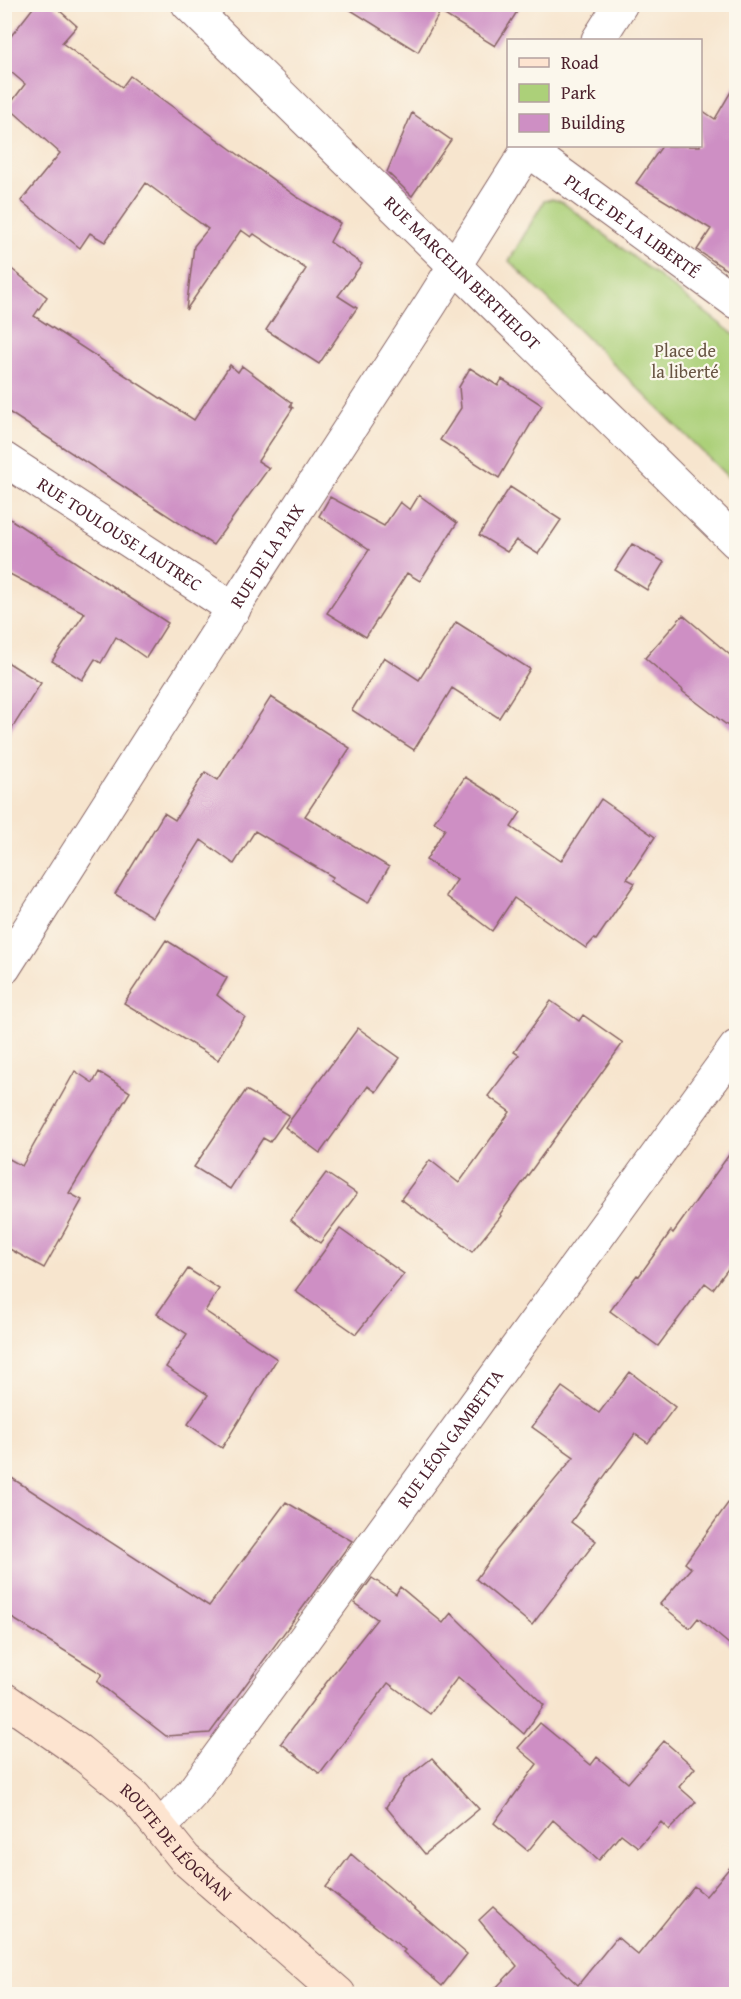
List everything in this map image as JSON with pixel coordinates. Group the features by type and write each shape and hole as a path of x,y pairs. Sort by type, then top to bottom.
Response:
{"main road":[{"name":"ROUTE DE LÉOGNAN","path":"4,1699 79,1751 134,1796 185,1859 339,1995"}],"street":[{"name":"RUE MARCELIN BERTHELOT","path":"188,4 736,542"},
{"path":"599,39 621,4"},
{"name":"RUE DE LA PAIX","path":"4,968 529,148"},
{"name":"PLACE DE LA LIBERTÉ","path":"529,148 736,302"},
{"name":"RUE TOULOUSE LAUTREC","path":"4,459 234,609"},
{"name":"RUE LÉON GAMBETTA","path":"160,1828 192,1793 736,1047"}],"green space":[{"name":"Place de la liberté","path":"552,199 562,202 736,336 736,485 509,261 544,201"}],"building":[{"path":"36,4 52,4 77,26 62,43 122,87 130,76 297,197 340,223 330,242 362,264 338,296 357,308 319,364 266,330 306,269 254,234 251,237 241,230 186,310 194,246 208,229 146,183 105,242 90,233 80,248 21,201 60,153 8,107 25,84 4,66 4,45"},
{"path":"341,4 522,4 495,46 440,12 418,52"},
{"path":"736,83 736,276 697,250 711,229 636,183 661,147 702,147 702,110 715,119"},
{"path":"412,113 451,140 412,196 387,172"},
{"path":"4,263 47,297 34,316 194,420 230,365 238,372 242,366 292,403 290,406 293,408 258,461 269,468 213,545 4,409"},
{"path":"470,368 498,386 502,379 542,405 499,478 440,440 461,408 459,387"},
{"path":"510,487 561,520 538,554 516,540 507,552 479,535"},
{"path":"419,495 457,523 420,581 407,573 366,637 327,613 369,550 319,516 330,497 384,526 400,502 410,510"},
{"path":"4,515 168,623 146,658 116,637 101,663 95,659 82,680 52,661 85,613 4,571"},
{"path":"632,544 664,562 647,590 615,570"},
{"path":"683,615 736,660 736,732 682,691 645,658"},
{"path":"456,622 530,669 499,718 452,688 414,750 352,710 384,657 419,680"},
{"path":"4,660 41,683 4,741"},
{"path":"271,697 350,748 305,816 389,867 368,903 330,881 333,877 255,831 234,864 201,840 153,917 115,894 164,813 175,820 205,772 218,780"},
{"path":"465,777 521,812 511,827 561,861 601,799 655,837 627,879 635,883 596,940 594,939 586,948 514,898 492,931 446,896 457,880 426,860 445,829 434,822"},
{"path":"166,940 227,978 217,995 245,1017 218,1060 124,1003"},
{"path":"551,1001 579,1021 583,1015 623,1043 500,1214 501,1216 472,1252 401,1199 430,1160 459,1183 510,1112 488,1096 519,1055 514,1052"},
{"path":"358,1028 400,1058 376,1092 368,1086 320,1153 285,1127"},
{"path":"75,1071 93,1083 99,1072 130,1092 69,1193 82,1200 44,1268 4,1246 4,1156 22,1166"},
{"path":"246,1090 289,1115 270,1142 263,1138 230,1189 194,1167"},
{"path":"736,1145 736,1258 713,1289 705,1283 658,1346 610,1311 637,1275 639,1276 671,1231 673,1233"},
{"path":"326,1173 357,1194 320,1243 291,1220"},
{"path":"340,1229 404,1274 356,1334 295,1291"},
{"path":"188,1269 219,1289 205,1311 277,1359 222,1448 188,1424 208,1395 166,1367 187,1334 157,1314"},
{"path":"630,1372 675,1407 648,1443 635,1434 571,1522 596,1541 532,1625 476,1579 496,1551 574,1457 532,1427 562,1387 599,1413"},
{"path":"4,1473 209,1606 286,1502 352,1541 210,1733 166,1736 97,1682 102,1674 4,1613"},
{"path":"736,1492 736,1650 698,1618 690,1628 660,1604 691,1568 685,1563"},
{"path":"372,1578 396,1594 400,1587 443,1623 451,1613 544,1705 524,1734 458,1677 430,1714 388,1683 320,1774 281,1743 377,1619 354,1603"},
{"path":"540,1723 591,1765 597,1757 628,1783 664,1741 695,1768 679,1787 696,1802 669,1830 661,1822 638,1847 621,1834 599,1860 553,1820 528,1851 494,1823 537,1764 518,1748"},
{"path":"432,1758 479,1809 425,1854 386,1807 404,1780"},
{"path":"351,1854 467,1954 442,1986 403,1952 405,1950 326,1887"},
{"path":"736,1860 736,1995 489,1995 517,1966 479,1920 493,1907 578,1985 617,1937 638,1955 694,1886 706,1896"}]}
